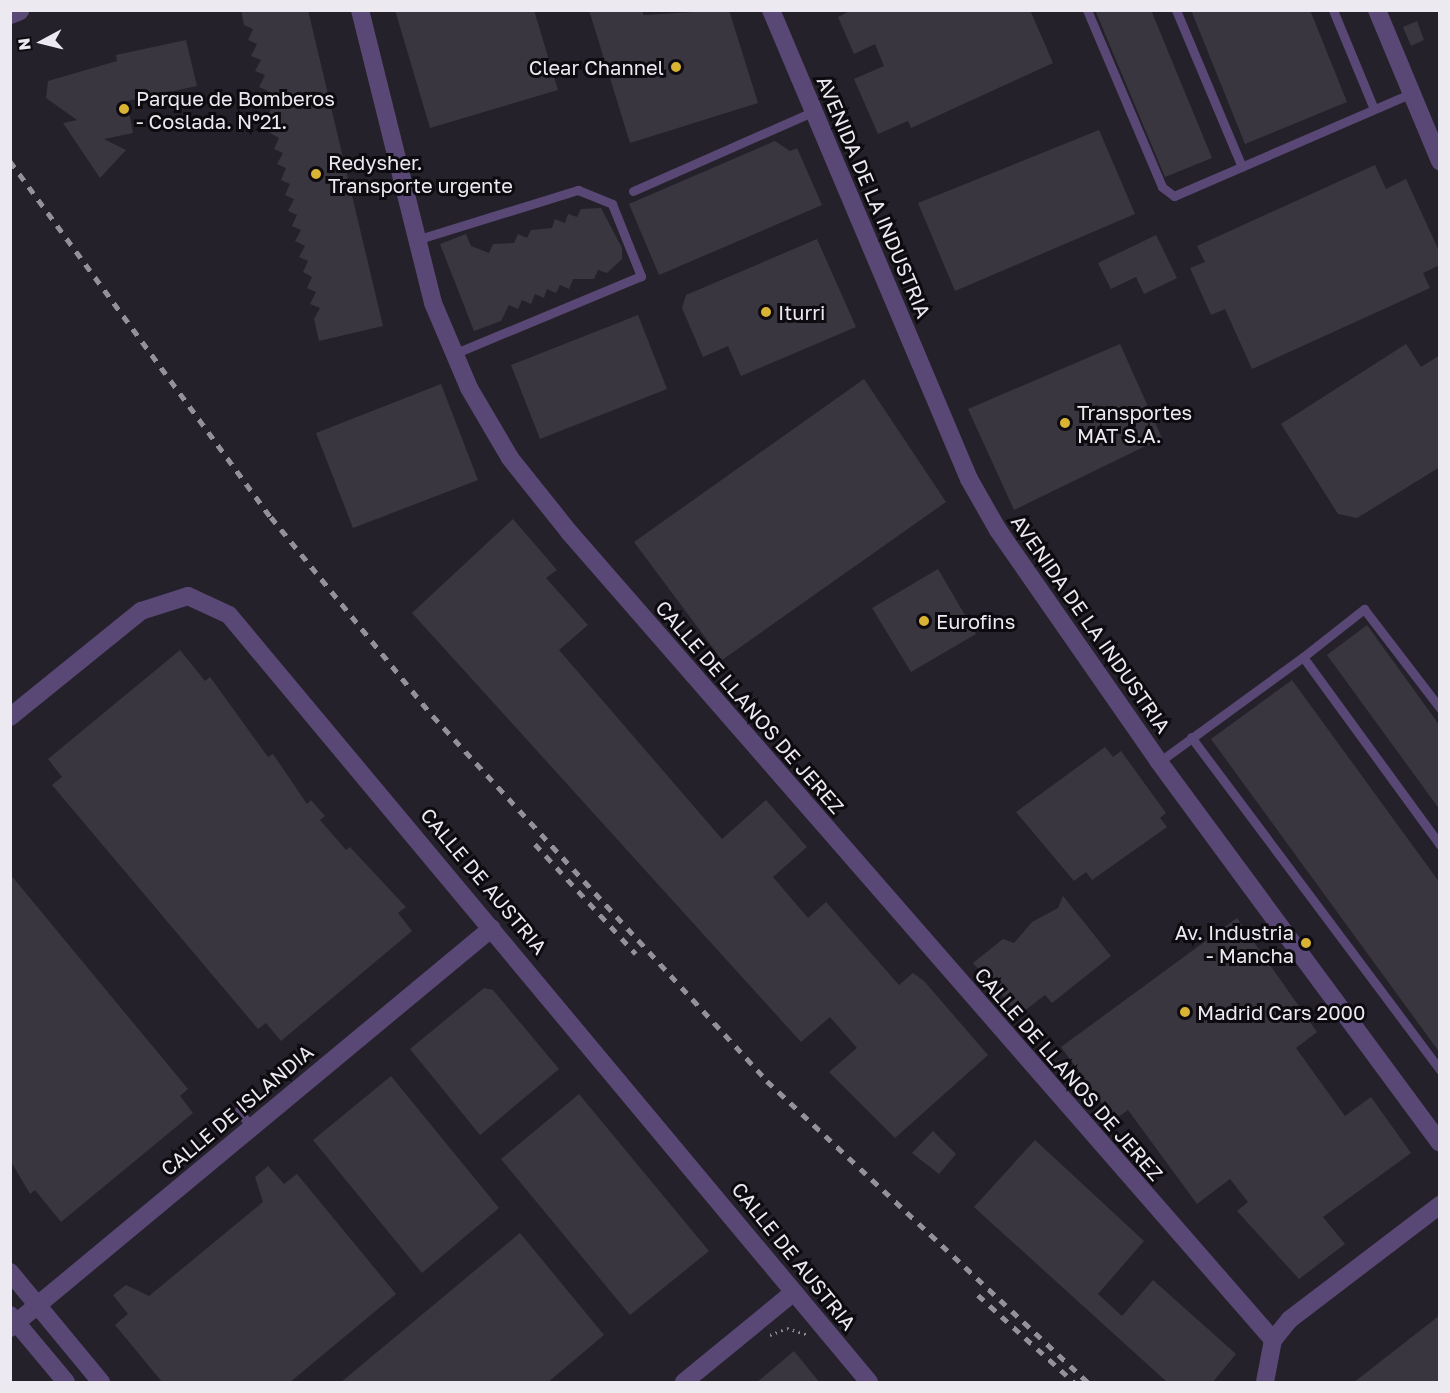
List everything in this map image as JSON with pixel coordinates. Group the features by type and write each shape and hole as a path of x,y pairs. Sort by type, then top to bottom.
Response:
{"street":[{"path":"10,13 18,10"},
{"name":"CALLE DE LLANOS DE JEREZ","path":"360,10 416,240 454,354 510,458 569,532 1273,1340"},
{"name":"AVENIDA DE LA INDUSTRIA","path":"771,10 969,479 1026,577 1159,762 1440,1143"},
{"path":"1377,10 1440,160"},
{"name":"CALLE DE AUSTRIA","path":"10,717 141,611 188,597 208,603 229,615 869,1383"},
{"name":"CALLE DE ISLANDIA","path":"13,1322 38,1305 492,928"},
{"path":"1265,1383 1273,1340 1288,1320 1440,1205"},
{"path":"10,1272 101,1383"},
{"path":"684,1383 794,1292"},
{"path":"13,1322 66,1383"}],"lane":[{"path":"1087,10 1162,188 1174,196 1412,93"},
{"path":"1176,10 1242,166"},
{"path":"1333,10 1374,109"},
{"path":"633,191 814,111"},
{"path":"416,240 578,190 612,204 641,276 454,354"},
{"path":"1159,762 1303,657 1364,609 1440,708"},
{"path":"1303,657 1440,845"},
{"path":"1191,737 1440,1070"},
{"path":"239,1110 251,1128"}],"path":[{"path":"760,1343 787,1328 812,1339"}],"building":[{"name":"Redysher. Transporte urgente","path":"241,10 308,10 383,326 319,341 314,319 320,308 310,304 316,292 307,288 312,277 303,272 308,261 299,257 305,246 295,241 301,230 292,226 297,215 288,211 294,199 285,195 290,184 281,180 286,168 277,164 283,153 274,149 279,138 270,133 275,122 266,118 272,107 262,102 268,91 259,87 265,75 255,71 261,60 251,56 257,44 248,40 253,29 244,25"},
{"path":"395,10 534,10 558,90 430,128"},
{"name":"Clear Channel","path":"589,10 643,10 643,15 729,10 758,103 630,143"},
{"path":"852,10 1030,10 1053,63 911,128 908,121 878,134 854,79 884,66 875,44 854,54 838,17"},
{"path":"1095,10 1151,10 1212,158 1165,177"},
{"path":"1191,10 1310,10 1347,102 1245,144"},
{"path":"1417,21 1424,40 1411,46 1403,27"},
{"name":"Parque de Bomberos - Coslada. Nº21.","path":"186,40 197,86 127,101 133,133 104,139 126,150 100,178 63,123 77,120 46,98 48,81 117,61 116,55"},
{"path":"1099,130 1135,214 955,291 918,203"},
{"path":"775,141 790,151 797,148 822,205 659,275 629,204"},
{"path":"1375,165 1386,189 1406,179 1440,253 1440,265 1423,273 1430,288 1252,369 1225,309 1211,315 1190,268 1205,262 1197,246"},
{"path":"601,208 622,248 622,259 607,273 598,270 594,279 573,279 569,289 560,285 556,293 547,289 544,298 535,294 531,304 522,300 518,309 509,305 501,321 474,331 440,244 466,234 471,246 489,253 493,244 514,243 518,234 527,238 531,230 552,228 555,219 565,223 568,214 577,217 581,209"},
{"path":"1156,235 1177,278 1144,294 1136,277 1111,289 1098,263"},
{"name":"Iturri","path":"817,239 856,327 741,376 728,346 703,357 682,308 686,295"},
{"path":"638,315 667,389 540,439 511,365"},
{"name":"Transportes MAT S.A.","path":"1120,344 1162,438 1014,510 968,409"},
{"path":"1406,344 1421,367 1440,355 1440,467 1357,518 1338,514 1281,424"},
{"path":"864,379 946,502 722,660 634,542"},
{"path":"441,384 478,480 353,528 316,433"},
{"path":"513,519 557,570 546,578 588,625 559,650 722,839 766,800 807,847 773,877 808,918 826,902 899,985 913,973 924,981 988,1055 895,1138 829,1072 857,1048 830,1017 801,1042 412,613"},
{"name":"Eurofins","path":"938,569 976,634 911,672 872,608"},
{"path":"1367,625 1440,726 1440,810 1327,655"},
{"path":"180,650 205,681 210,677 268,757 273,754 307,804 311,800 325,816 320,820 346,850 350,847 406,907 398,913 412,931 281,1041 266,1023 258,1029 52,785 62,777 48,759"},
{"path":"1292,680 1440,883 1440,1053 1211,739"},
{"path":"1105,747 1113,757 1121,751 1166,813 1160,818 1167,827 1092,880 1086,872 1074,881 1016,812"},
{"path":"10,874 188,1089 180,1096 193,1113 61,1222 35,1190 30,1194 10,1160"},
{"path":"1063,896 1111,956 1052,1003 1045,995 1019,1015 973,963 1003,939 1014,943 1032,922 1058,908"},
{"path":"1237,918 1317,1032 1296,1048 1345,1116 1371,1097 1411,1153 1323,1217 1345,1244 1299,1279 1237,1211 1248,1202 1230,1179 1197,1204 1128,1110 1114,1120 1061,1047"},
{"path":"484,988 493,990 559,1069 480,1135 410,1049"},
{"path":"391,1076 499,1208 422,1273 313,1140"},
{"path":"579,1094 709,1251 630,1315 501,1159"},
{"path":"933,1131 956,1154 939,1174 912,1153"},
{"path":"1035,1140 1144,1241 1098,1294 1122,1316 1153,1280 1236,1354 1212,1383 1168,1383 974,1207"},
{"path":"268,1166 284,1184 297,1174 396,1294 289,1383 163,1383 115,1325 128,1314 113,1295 126,1285 149,1296 263,1202 255,1177"},
{"path":"520,1233 604,1335 547,1383 340,1383"},
{"path":"1440,1315 1440,1383 1353,1383"},
{"path":"794,1351 820,1383 756,1383"}],"railway":[{"path":"10,161 271,517 433,716 767,1081 1088,1382"},
{"path":"535,844 636,954"},
{"path":"978,1295 1074,1382"}],"place":[{"name":"Clear Channel","path":"676,67"},
{"name":"Parque de Bomberos - Coslada. Nº21.","path":"124,109"},
{"name":"Redysher. Transporte urgente","path":"316,174"},
{"name":"Iturri","path":"766,312"},
{"name":"Transportes MAT S.A.","path":"1065,423"},
{"name":"Eurofins","path":"924,621"},
{"name":"Av. Industria - Mancha","path":"1306,943"},
{"name":"Madrid Cars 2000","path":"1185,1012"}]}
